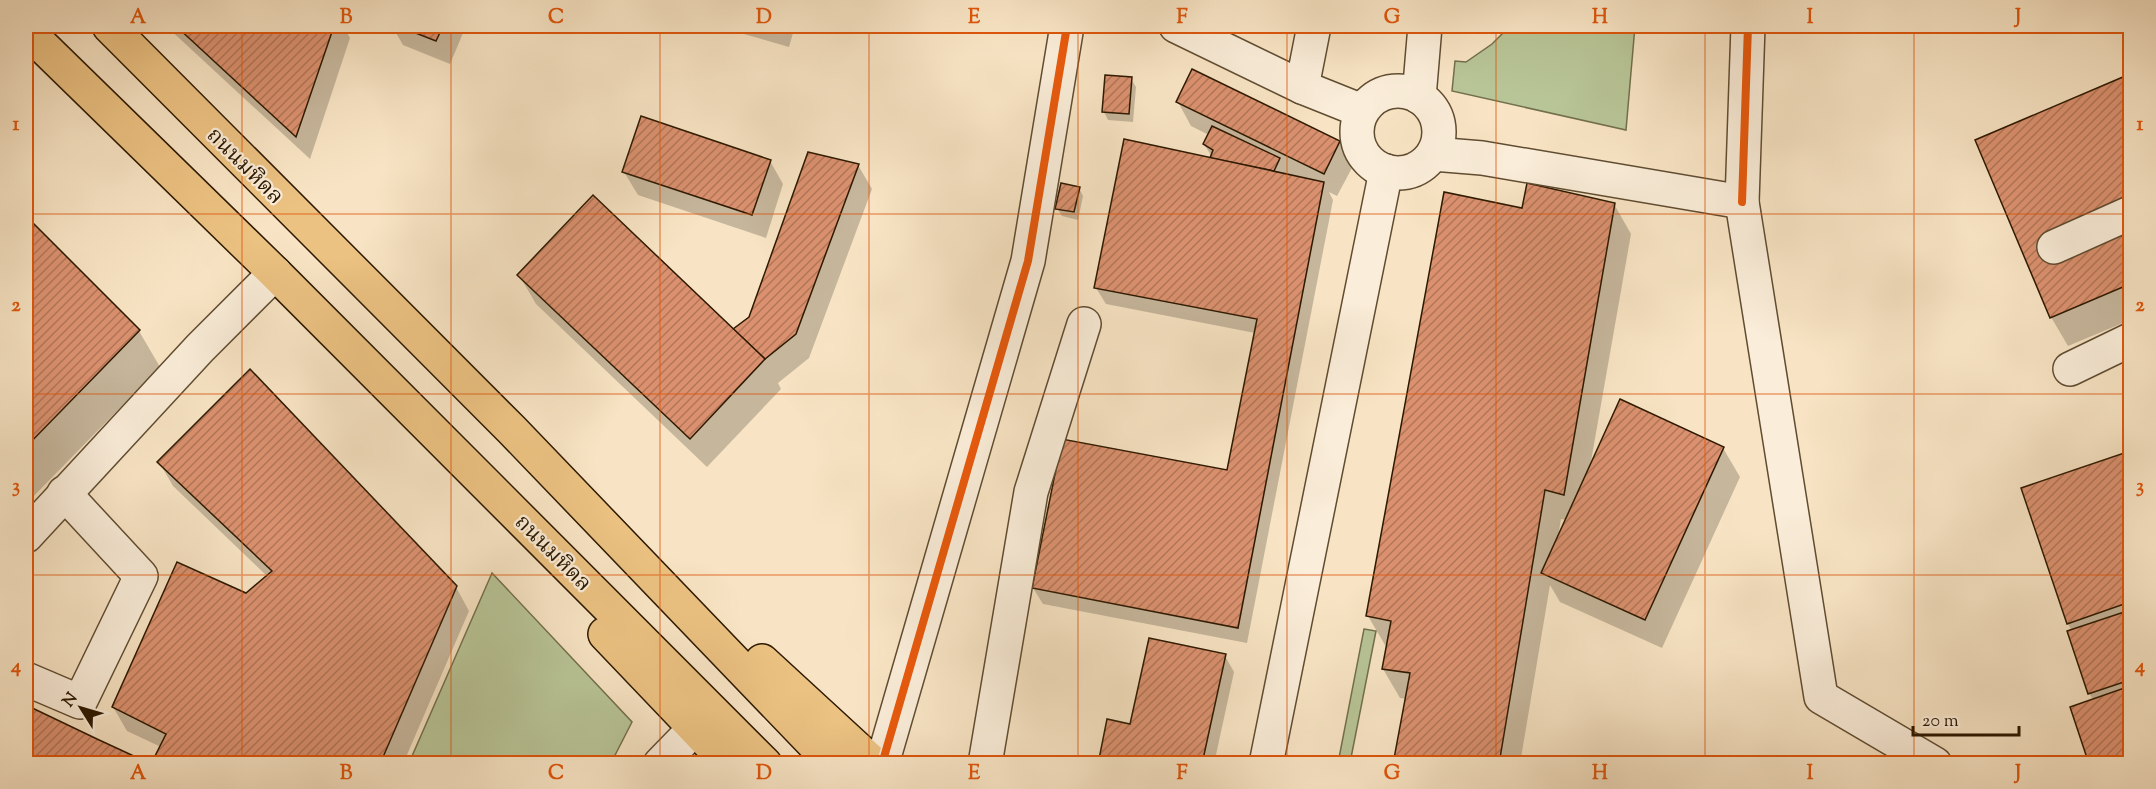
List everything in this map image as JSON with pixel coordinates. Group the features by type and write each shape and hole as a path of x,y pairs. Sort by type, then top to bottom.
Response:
{"main road":[{"name":"ถนนมหิดล","path":"109,26 512,430 833,764"},
{"name":"ถนนมหิดล","path":"26,30 275,273 765,764"},
{"name":"ถนนมหิดล","path":"342,340 612,642 729,764"},
{"name":"ถนนมหิดล","path":"512,430 874,764"}],"street":[{"path":"882,764 1028,261 1067,26"},
{"path":"1176,26 1302,87 1362,111"},
{"path":"1302,87 1314,26"},
{"path":"1419,97 1425,26"},
{"path":"1748,26 1742,202 1821,697 1935,764"},
{"path":"1388,92 1404,92 1419,97 1431,108 1438,122 1438,138 1433,154 1422,166 1407,173 1377,168 1365,157 1358,142 1357,126 1362,111 1374,99 1388,92"},
{"path":"1433,154 1482,158 1742,202"},
{"path":"1266,764 1393,172"},
{"path":"1284,764 1393,172"},
{"path":"2054,247 2130,213"},
{"path":"26,536 200,348 275,273"},
{"path":"985,764 1031,492 1084,324"},
{"path":"2070,369 2130,340"},
{"path":"26,679 80,702 141,576 64,494"},
{"path":"660,764 695,728"}],"green space":[{"path":"1510,26 1635,26 1626,130 1452,91 1455,61 1466,62 1492,44"},
{"path":"492,573 632,722 611,763 409,763"},
{"path":"1364,629 1376,631 1350,763 1338,763"}],"building":[{"path":"176,26 334,26 296,137"},
{"path":"398,26 443,26 436,41"},
{"path":"1192,69 1340,141 1324,174 1176,102"},
{"path":"2130,74 2130,284 2050,318 1975,140"},
{"path":"1105,75 1132,77 1129,114 1102,112"},
{"path":"641,116 771,160 752,215 622,172"},
{"path":"1212,126 1280,158 1274,171 1210,158 1213,150 1203,144"},
{"path":"1124,139 1324,182 1238,628 1032,588 1062,439 1227,470 1257,319 1094,288"},
{"path":"808,152 859,164 796,334 765,359 733,329 749,317"},
{"path":"1061,183 1080,187 1074,212 1055,209"},
{"path":"1527,183 1615,203 1564,495 1545,490 1499,764 1393,764 1410,673 1382,669 1391,621 1366,616 1444,192 1522,208"},
{"path":"593,195 765,359 690,439 517,275"},
{"path":"26,216 140,330 26,447"},
{"path":"250,369 457,586 380,764 151,764 166,734 112,707 177,562 246,593 272,571 157,462"},
{"path":"1620,399 1724,447 1645,620 1541,573"},
{"path":"2130,451 2130,602 2067,624 2021,488"},
{"path":"2130,610 2130,680 2088,694 2067,631"},
{"path":"1149,638 1226,654 1202,764 1098,764 1107,719 1130,724"},
{"path":"2130,686 2130,764 2089,764 2070,707"},
{"path":"26,705 97,739 151,764 26,764"}],"cycle path":[{"path":"882,764 1028,261 1067,26"},
{"path":"1742,202 1748,26"}]}
